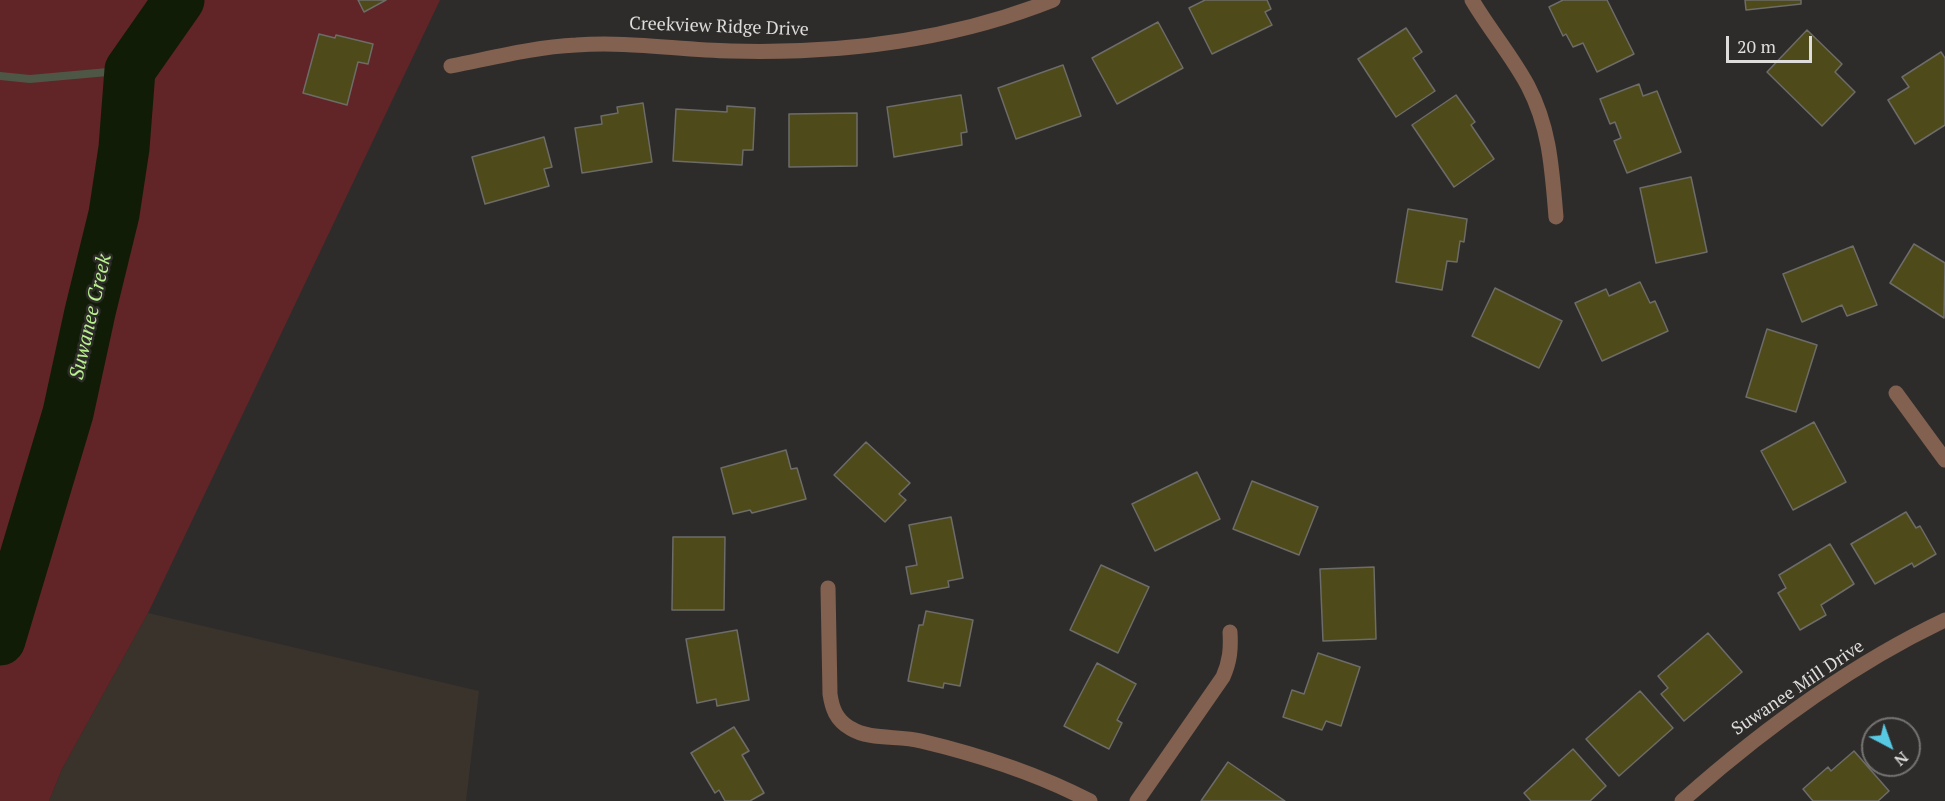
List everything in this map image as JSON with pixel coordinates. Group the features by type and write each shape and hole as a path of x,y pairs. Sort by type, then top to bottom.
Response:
{"street":[{"name":"Creekview Ridge Drive","path":"451,66 546,48 577,45 649,45 729,51 860,47 921,38 976,26 1053,0"},
{"path":"1472,0 1522,76 1539,109 1552,156 1556,216"},
{"path":"1896,393 1945,460"},
{"path":"828,588 830,694 832,709 841,721 864,734 917,740 1012,766 1090,801"},
{"name":"Suwanee Mill Drive","path":"1682,801 1719,767 1779,719 1875,658 1945,620"},
{"path":"1137,801 1223,677 1231,651 1230,632"}],"shaded area":[{"path":"0,0 440,0 148,613 62,769 49,801 0,801"},
{"path":"148,613 479,691 466,801 49,801 62,769"}],"building":[{"path":"358,0 386,0 364,12"},
{"path":"1205,0 1267,0 1271,9 1265,12 1272,25 1212,54 1189,8"},
{"path":"1563,0 1607,0 1634,54 1597,72 1583,43 1573,47 1566,34 1563,36 1549,7"},
{"path":"1745,0 1801,0 1801,4 1746,10"},
{"path":"1158,22 1183,68 1117,104 1092,58"},
{"path":"1406,28 1422,52 1413,58 1435,91 1396,117 1358,59"},
{"path":"1807,30 1842,64 1835,72 1855,92 1822,126 1767,72"},
{"path":"319,34 335,38 336,35 373,44 368,64 358,62 347,105 303,93"},
{"path":"1941,52 1945,58 1945,125 1915,144 1888,100 1909,87 1902,77"},
{"path":"1063,65 1081,116 1016,139 998,88"},
{"path":"1639,84 1643,96 1657,91 1681,152 1627,173 1614,141 1621,138 1615,122 1610,124 1600,99"},
{"path":"961,95 967,132 961,133 962,145 894,157 887,107"},
{"path":"1456,95 1475,122 1471,125 1494,159 1454,187 1412,125"},
{"path":"643,103 652,162 582,173 575,128 602,124 601,116 618,113 617,107"},
{"path":"727,106 755,108 753,150 743,150 742,165 673,161 676,109 727,112"},
{"path":"857,113 857,166 789,167 789,114"},
{"path":"544,137 552,167 544,169 549,186 485,204 472,157"},
{"path":"1691,177 1707,252 1656,263 1640,188"},
{"path":"1408,209 1467,219 1464,242 1460,241 1457,262 1447,261 1442,290 1396,282"},
{"path":"1914,244 1945,263 1944,318 1890,283"},
{"path":"1853,246 1877,305 1847,316 1842,305 1802,322 1783,274"},
{"path":"1640,282 1650,303 1655,301 1668,331 1602,361 1575,303 1606,289 1609,296"},
{"path":"1495,288 1562,321 1539,368 1472,336"},
{"path":"1767,329 1817,345 1796,412 1746,397"},
{"path":"1814,422 1846,482 1793,510 1761,451"},
{"path":"866,442 910,483 899,494 906,500 885,522 834,475"},
{"path":"786,450 791,469 797,468 806,499 752,513 750,510 733,514 721,468"},
{"path":"1197,472 1220,519 1155,551 1132,504"},
{"path":"1252,481 1318,507 1299,555 1233,529"},
{"path":"1906,512 1916,528 1920,526 1936,554 1914,567 1912,563 1875,584 1851,544"},
{"path":"951,517 963,578 948,581 949,587 911,594 906,567 917,565 909,525"},
{"path":"673,537 725,537 724,610 672,610"},
{"path":"1830,544 1854,584 1821,605 1826,615 1800,630 1778,593 1786,588 1779,575"},
{"path":"1101,565 1149,587 1118,653 1070,630"},
{"path":"1374,567 1376,639 1323,641 1320,569"},
{"path":"926,611 973,620 960,686 944,683 943,688 908,681 919,625 923,625"},
{"path":"737,630 749,700 717,706 716,699 697,703 686,639"},
{"path":"1708,633 1742,672 1684,721 1661,694 1668,688 1658,676"},
{"path":"1318,653 1360,667 1341,726 1326,721 1322,730 1283,717 1292,690 1304,694"},
{"path":"1097,663 1136,684 1117,720 1122,723 1109,749 1064,726"},
{"path":"1640,691 1673,728 1619,776 1586,739"},
{"path":"734,727 749,751 742,755 764,793 750,801 725,801 719,790 715,793 691,753"},
{"path":"1573,749 1606,786 1590,801 1531,801 1524,793"},
{"path":"1854,751 1861,759 1861,777 1877,777 1889,791 1878,801 1813,801 1803,789 1828,767 1831,771"},
{"path":"1228,762 1285,801 1201,801"}],"waterway":[{"name":"Suwanee Creek","path":"0,640 68,413 114,214 124,148 130,70 179,0"},
{"path":"0,76 30,79 130,70"}]}
